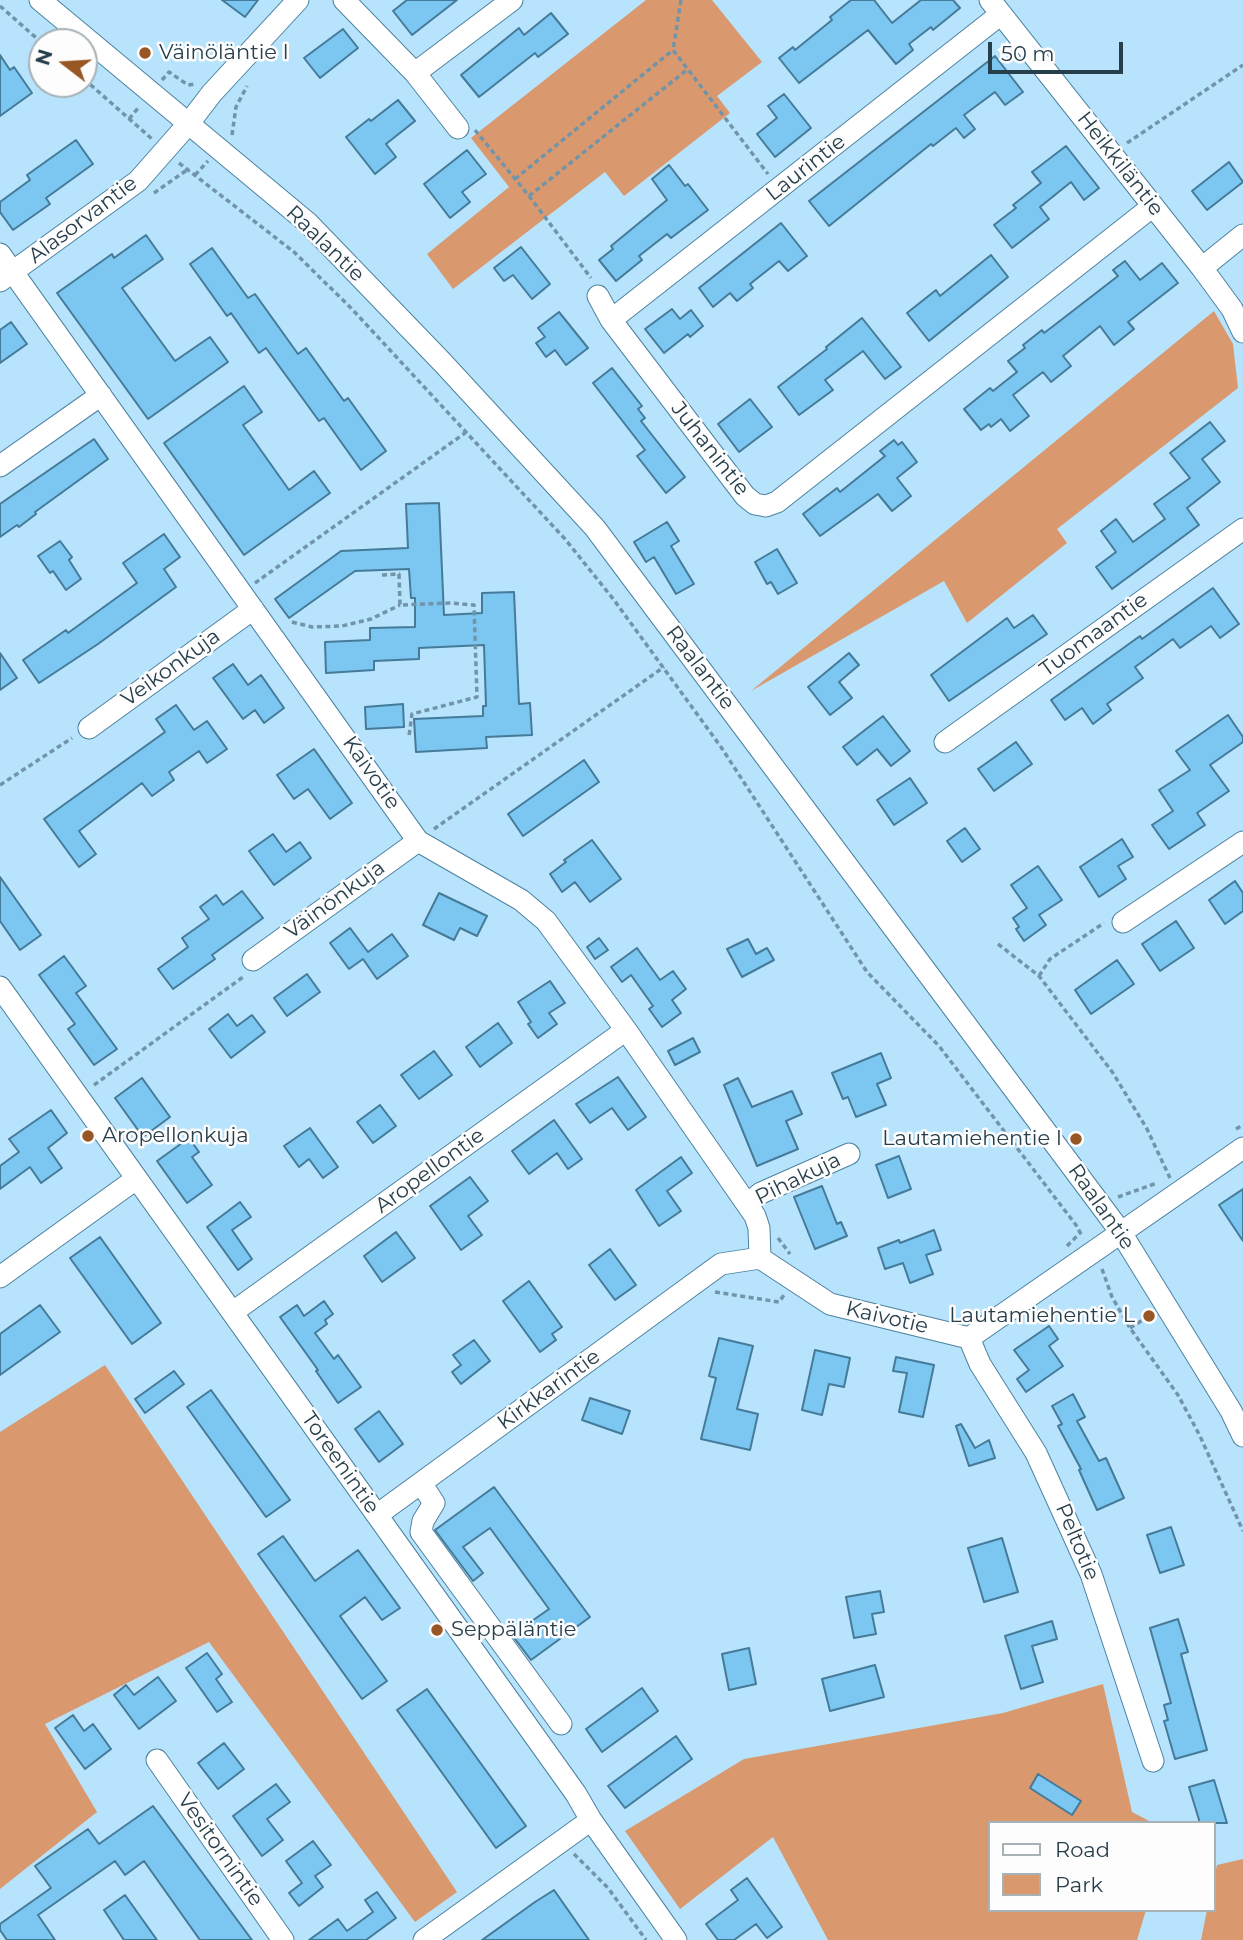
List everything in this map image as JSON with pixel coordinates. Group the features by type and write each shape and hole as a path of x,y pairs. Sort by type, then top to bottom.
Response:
{"street":[{"name":"Raalantie","path":"40,0 308,223 595,527 1120,1231 1231,1411 1243,1436"},
{"name":"Alasorvantie","path":"7,276 138,181 189,124 212,93 298,0"},
{"path":"344,0 466,128"},
{"path":"415,73 512,0"},
{"name":"Laurintie","path":"611,320 780,189 995,7"},
{"name":"Heikkiläntie","path":"995,7 1202,268 1232,309 1243,332"},
{"name":"Juhanintie","path":"598,296 611,320 745,496 755,504 766,506 777,502 1153,206"},
{"path":"1202,268 1243,235"},
{"name":"Kaivotie","path":"0,254 7,276 101,395 418,841 521,900 546,921 626,1030 755,1216 759,1228 760,1258 830,1304 969,1338"},
{"path":"0,466 101,395"},
{"name":"Tuomaantie","path":"945,742 1243,529"},
{"name":"Veikonkuja","path":"89,728 248,601"},
{"name":"Väinönkuja","path":"253,960 418,841"},
{"path":"1122,922 1243,842"},
{"name":"Toreenintie","path":"0,987 576,1794 591,1820 676,1940"},
{"name":"Aropellontie","path":"233,1312 626,1030"},
{"path":"969,1338 1086,1242 1120,1231 1174,1183 1238,1140"},
{"name":"Pihakuja","path":"747,1204 761,1193 849,1154"},
{"path":"0,1277 136,1179"},
{"name":"Kirkkarintie","path":"377,1515 720,1265 760,1258"},
{"name":"Peltotie","path":"969,1338 980,1364 1036,1453 1091,1574 1153,1761"},
{"path":"421,1483 434,1503 423,1521 421,1532 561,1724"},
{"name":"Vesitornintie","path":"157,1760 284,1940"},
{"path":"424,1940 591,1820"}],"path":[{"path":"515,179 673,50 681,0"},
{"path":"0,6 28,31"},
{"path":"673,50 780,189"},
{"path":"1128,143 1243,65"},
{"path":"529,196 688,69"},
{"path":"195,175 232,135 236,107 250,80"},
{"path":"98,91 129,119"},
{"path":"466,128 529,196 593,281 598,296"},
{"path":"187,170 294,252 351,308 565,539 614,600 721,747 867,972 939,1046 1076,1225 1100,1265 1112,1297 1130,1328 1178,1395 1200,1436 1243,1531"},
{"path":"248,601 466,432"},
{"path":"382,575 399,574 400,604"},
{"path":"292,622 312,627 342,626 370,619 400,604 474,605 477,697 412,715 410,736"},
{"path":"418,841 664,667"},
{"path":"0,785 46,753 89,728"},
{"path":"1039,976 1050,959 1104,923 1122,922"},
{"path":"998,944 1039,976 1113,1073 1147,1129 1174,1183"},
{"path":"78,1096 242,979 253,960"},
{"path":"1238,1140 1243,1125"},
{"path":"1174,1183 1179,1168"},
{"path":"1076,1225 1101,1206 1158,1182"},
{"path":"777,1236 797,1262"},
{"path":"1063,1251 1086,1242"},
{"path":"1130,1328 1149,1316"}],"green space":[{"path":"646,0 712,0 762,62 717,96 730,113 624,196 605,172 453,289 427,254 509,187 471,138"},
{"path":"1214,311 1233,344 1238,388 1057,529 1067,543 967,623 944,581 751,691"},
{"path":"105,1365 457,1892 415,1922 209,1642 45,1724 97,1812 0,1889 0,1432"},
{"path":"1103,1684 1132,1812 1149,1821 988,1821 988,1912 1145,1912 1137,1940 828,1940 773,1837 680,1909 625,1831 744,1759 1003,1713"},
{"path":"1243,1859 1243,1940 1201,1940 1207,1912 1215,1912 1217,1865"}],"building":[{"path":"222,0 258,0 245,17"},
{"path":"407,0 457,0 412,35 393,11"},
{"path":"851,0 874,0 892,23 921,0 953,0 960,8 933,30 931,27 909,44 913,50 896,64 868,30 799,83 779,58 793,47 795,50 832,20 830,17"},
{"path":"551,13 568,34 538,57 535,53 479,97 461,75 519,28 524,35"},
{"path":"343,29 358,48 320,78 304,58"},
{"path":"0,55 10,70 14,67 28,87 28,96 0,116"},
{"path":"995,56 1023,92 1005,105 995,92 964,115 975,129 964,138 956,128 933,146 931,144 829,226 809,201"},
{"path":"784,94 811,128 775,157 757,134 777,118 768,106"},
{"path":"398,100 415,121 386,144 396,157 375,174 346,137"},
{"path":"76,140 93,164 46,198 50,204 13,230 0,212 0,202 30,180 27,175"},
{"path":"1066,146 1099,188 1084,200 1071,182 1040,207 1049,219 1012,248 994,225 1016,208 1013,205 1041,183 1032,172"},
{"path":"467,150 486,174 462,192 470,202 450,218 424,184"},
{"path":"1229,162 1243,182 1207,210 1192,191"},
{"path":"669,165 708,210 671,238 667,234 639,256 642,260 616,281 599,260 613,249 611,246 667,200 652,179"},
{"path":"781,223 807,256 788,271 779,261 750,284 753,288 737,301 730,293 713,307 699,288"},
{"path":"146,235 163,259 122,288 175,361 210,337 228,362 148,419 57,293 112,254 114,258"},
{"path":"521,247 550,284 532,299 513,275 504,281 494,268"},
{"path":"212,248 248,298 255,294 298,354 306,348 344,401 348,398 386,451 361,470 324,418 319,421 266,348 259,353 231,313 227,316 190,264"},
{"path":"991,255 1008,277 929,341 907,313 936,290 940,296"},
{"path":"1125,261 1140,280 1162,263 1178,283 1128,322 1134,329 1114,345 1100,326 1063,356 1071,366 1051,382 1043,372 1013,395 1029,416 1010,431 1001,419 991,427 989,424 981,430 964,409 990,388 993,391 1017,372 1008,361 1025,348 1023,345 1042,330 1044,333 1118,276 1113,270"},
{"path":"672,309 680,319 691,310 703,326 664,353 645,329"},
{"path":"559,312 588,348 566,365 555,350 546,357 536,343 545,337 538,328"},
{"path":"862,318 901,367 885,379 863,351 825,380 833,390 799,415 778,387"},
{"path":"11,322 27,344 0,363 0,330"},
{"path":"612,368 642,406 638,409 645,418 641,421 685,477 666,493 637,456 645,450 593,383"},
{"path":"244,386 262,412 243,425 289,490 314,471 330,493 244,555 164,443"},
{"path":"750,399 772,427 739,452 718,424"},
{"path":"1210,422 1225,441 1202,459 1220,482 1187,508 1199,525 1112,589 1096,567 1116,552 1101,531 1116,519 1133,542 1165,519 1154,504 1190,478 1170,453"},
{"path":"94,439 108,459 35,512 36,514 19,527 17,525 0,537 0,504"},
{"path":"894,440 898,445 902,442 917,462 897,478 911,496 892,511 878,494 820,536 803,514 837,488 840,492 885,456 880,451"},
{"path":"439,503 444,615 482,613 482,593 514,592 519,704 530,703 532,735 486,737 487,748 416,752 414,719 483,716 483,706 486,706 484,645 419,648 419,659 374,661 374,670 326,673 325,642 370,640 370,628 415,627 415,598 411,598 409,569 355,571 289,618 275,599 341,551 408,548 406,504"},
{"path":"667,522 679,541 671,546 694,584 676,594 654,557 646,562 634,542"},
{"path":"164,534 180,557 164,569 176,587 39,683 23,660 66,630 68,633 137,583 123,563"},
{"path":"60,541 72,557 69,560 81,579 66,590 38,556"},
{"path":"777,549 797,583 778,594 771,582 767,584 755,562"},
{"path":"1213,588 1239,624 1220,638 1211,626 1180,648 1173,639 1135,667 1143,678 1107,704 1111,710 1093,724 1082,708 1065,720 1051,700"},
{"path":"1033,615 1047,634 949,701 931,675 1007,618 1014,628"},
{"path":"0,653 17,678 0,690"},
{"path":"849,653 859,665 839,682 852,698 830,715 808,687"},
{"path":"233,664 248,685 261,675 284,708 264,723 255,710 243,719 213,678"},
{"path":"403,704 404,727 366,729 365,707"},
{"path":"176,705 194,730 207,721 227,749 207,763 199,751 169,772 174,780 152,796 142,783 79,831 96,854 79,867 44,819 165,732 156,719"},
{"path":"1228,715 1243,737 1243,742 1210,765 1229,791 1197,813 1205,825 1169,849 1152,825 1173,811 1159,790 1190,770 1176,751"},
{"path":"883,716 910,751 891,766 877,749 857,765 843,747"},
{"path":"1016,742 1032,764 994,791 978,769"},
{"path":"314,749 352,803 330,819 308,789 294,799 277,775"},
{"path":"584,760 599,782 523,836 508,814"},
{"path":"910,778 927,803 894,825 877,800"},
{"path":"965,828 980,849 962,862 947,841"},
{"path":"273,834 286,852 300,842 311,858 274,885 249,851"},
{"path":"1122,839 1133,857 1118,866 1126,879 1099,897 1080,867"},
{"path":"592,840 621,879 590,902 575,882 562,892 550,874"},
{"path":"1038,866 1062,900 1039,915 1046,925 1024,941 1013,918 1027,908 1011,885"},
{"path":"0,877 41,935 20,950 0,921"},
{"path":"1235,881 1243,893 1243,911 1225,924 1209,900"},
{"path":"242,891 263,918 212,955 215,959 173,989 158,969 188,947 182,938 209,919 200,907 216,895 223,905"},
{"path":"439,893 487,916 477,936 460,928 454,940 423,925"},
{"path":"1176,921 1194,948 1160,971 1142,944"},
{"path":"350,928 368,952 392,934 408,956 377,979 363,959 349,969 330,943"},
{"path":"599,938 608,950 595,959 587,947"},
{"path":"748,939 756,954 767,948 774,960 742,977 727,949"},
{"path":"637,948 660,980 673,971 686,989 672,1000 681,1013 662,1027 649,1009 653,1006 631,975 622,982 611,967"},
{"path":"64,956 86,986 76,993 117,1049 94,1065 68,1029 75,1024 39,975"},
{"path":"1117,960 1134,984 1091,1014 1075,990"},
{"path":"307,974 320,992 287,1016 274,998"},
{"path":"550,981 565,1003 549,1013 557,1024 538,1038 518,1002"},
{"path":"228,1014 237,1026 252,1015 265,1032 231,1058 209,1029"},
{"path":"498,1023 512,1043 480,1067 466,1047"},
{"path":"693,1038 700,1052 675,1065 668,1051"},
{"path":"434,1051 452,1075 419,1099 401,1075"},
{"path":"881,1053 891,1078 877,1084 886,1105 856,1117 848,1097 843,1099 832,1073"},
{"path":"618,1077 646,1117 628,1130 612,1108 590,1123 576,1104"},
{"path":"142,1078 170,1117 143,1137 115,1098"},
{"path":"738,1078 752,1107 792,1091 802,1114 786,1121 798,1149 757,1166 724,1085"},
{"path":"380,1105 396,1126 373,1143 357,1122"},
{"path":"51,1110 67,1133 48,1148 62,1168 41,1183 30,1167 0,1189 0,1166 19,1152 9,1139"},
{"path":"554,1120 582,1159 568,1169 557,1153 529,1174 512,1151"},
{"path":"310,1128 338,1167 323,1178 309,1159 299,1167 284,1146"},
{"path":"189,1138 199,1152 192,1157 212,1185 187,1203 157,1161"},
{"path":"899,1156 911,1189 888,1198 876,1165"},
{"path":"681,1157 692,1173 667,1191 681,1211 659,1226 636,1190"},
{"path":"470,1177 488,1201 468,1216 482,1235 461,1250 430,1206"},
{"path":"822,1186 837,1224 841,1222 847,1236 815,1249 794,1197"},
{"path":"1243,1189 1243,1241 1219,1205"},
{"path":"240,1202 251,1217 232,1230 252,1259 238,1270 207,1227"},
{"path":"934,1230 941,1250 926,1255 933,1274 910,1283 903,1263 885,1269 878,1248"},
{"path":"396,1232 415,1258 382,1282 364,1256"},
{"path":"100,1237 161,1323 132,1344 70,1258"},
{"path":"610,1249 636,1285 615,1300 589,1265"},
{"path":"529,1281 562,1327 552,1334 556,1340 540,1352 503,1301"},
{"path":"324,1301 333,1314 325,1320 327,1324 315,1333 334,1359 338,1355 361,1387 338,1403 280,1317 297,1305 304,1316"},
{"path":"40,1305 60,1332 0,1375 0,1334"},
{"path":"1049,1326 1058,1339 1049,1346 1063,1366 1026,1392 1017,1379 1029,1370 1014,1350"},
{"path":"719,1338 753,1346 737,1409 758,1414 750,1450 701,1439 716,1378 709,1376"},
{"path":"474,1340 490,1361 461,1384 452,1372 461,1365 453,1355"},
{"path":"815,1350 850,1358 844,1387 829,1384 822,1415 802,1410"},
{"path":"896,1357 934,1365 923,1417 899,1412 907,1373 893,1371"},
{"path":"174,1371 184,1384 145,1413 135,1399"},
{"path":"211,1390 290,1500 266,1517 187,1407"},
{"path":"1073,1394 1085,1417 1077,1421 1099,1461 1106,1458 1124,1498 1097,1510 1079,1470 1081,1469 1058,1426 1062,1424 1052,1406"},
{"path":"590,1398 630,1411 622,1434 582,1420"},
{"path":"379,1411 403,1444 379,1462 355,1429"},
{"path":"961,1424 975,1448 989,1440 995,1458 969,1466 956,1426"},
{"path":"494,1487 590,1617 531,1660 512,1635 549,1609 490,1528 463,1547 483,1573 473,1581 435,1530"},
{"path":"1171,1527 1184,1565 1160,1573 1147,1535"},
{"path":"283,1536 315,1581 358,1550 400,1608 382,1620 365,1597 340,1616 387,1681 362,1699 258,1554"},
{"path":"1002,1538 1018,1592 984,1602 968,1548"},
{"path":"880,1591 884,1612 872,1614 876,1634 854,1638 846,1597"},
{"path":"1178,1619 1188,1652 1181,1654 1207,1750 1175,1759 1164,1721 1168,1720 1164,1705 1171,1703 1150,1628"},
{"path":"1052,1621 1057,1639 1032,1646 1043,1682 1021,1689 1005,1636"},
{"path":"749,1648 756,1684 729,1690 722,1654"},
{"path":"207,1653 222,1674 216,1679 232,1702 217,1712 186,1668"},
{"path":"875,1665 884,1697 830,1711 822,1679"},
{"path":"158,1677 176,1701 139,1729 114,1695 126,1685 134,1695"},
{"path":"642,1688 658,1711 602,1752 586,1729"},
{"path":"427,1689 526,1826 496,1848 397,1710"},
{"path":"73,1715 84,1731 93,1724 111,1749 85,1769 55,1728"},
{"path":"676,1736 692,1759 625,1808 608,1786"},
{"path":"224,1743 244,1769 218,1789 198,1763"},
{"path":"1038,1774 1081,1801 1072,1815 1030,1788"},
{"path":"1214,1780 1227,1823 1199,1821 1189,1787"},
{"path":"276,1784 290,1802 267,1819 283,1840 262,1856 233,1816"},
{"path":"153,1806 252,1940 200,1940 144,1861 125,1875 115,1861 38,1915 55,1940 7,1940 0,1930 0,1924 51,1888 35,1866 88,1829 99,1844"},
{"path":"313,1841 331,1865 315,1876 323,1887 299,1906 289,1893 302,1883 286,1861"},
{"path":"747,1878 782,1927 767,1938 756,1924 734,1940 718,1940 706,1924 738,1900 731,1890"},
{"path":"554,1890 589,1940 482,1940 535,1902"},
{"path":"377,1892 396,1918 366,1940 309,1940 338,1919 347,1931 373,1912 365,1900"},
{"path":"125,1895 157,1940 124,1940 104,1910"}],"place":[{"name":"Väinöläntie I","path":"145,53"},
{"name":"Aropellonkuja","path":"88,1136"},
{"name":"Lautamiehentie I","path":"1076,1139"},
{"name":"Lautamiehentie L","path":"1149,1316"},
{"name":"Seppäläntie","path":"437,1630"}]}
